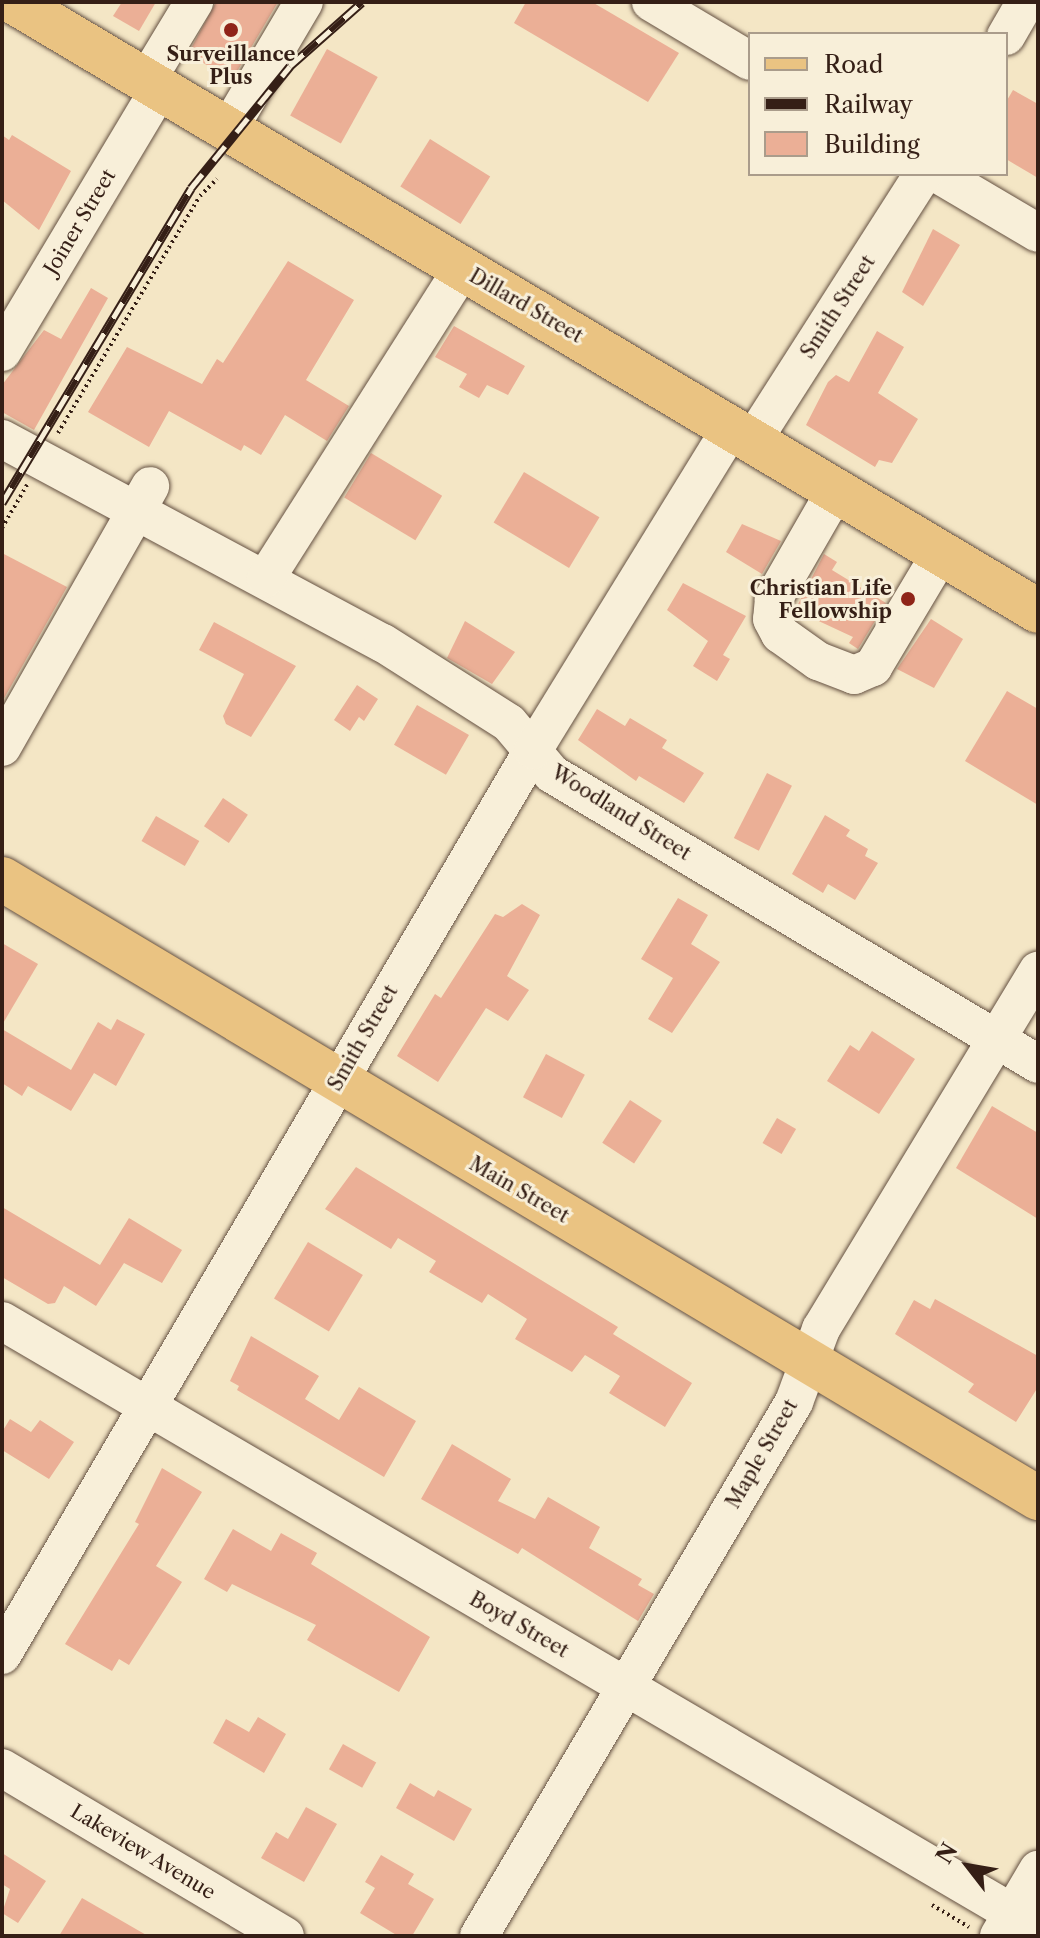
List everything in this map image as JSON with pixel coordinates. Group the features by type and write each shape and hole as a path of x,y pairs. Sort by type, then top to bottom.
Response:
{"main road":[{"name":"Dillard Street","path":"14,2 151,87 742,433 1038,611"},
{"name":"Main Street","path":"2,879 336,1083 1038,1498"}],"street":[{"name":"Joiner Street","path":"2,352 151,87 194,2"},
{"path":"227,132 304,2"},
{"path":"651,2 748,60"},
{"path":"1008,33 1026,2"},
{"name":"Smith Street","path":"2,1655 533,750 742,433 922,176"},
{"path":"941,176 1038,233"},
{"path":"266,578 462,269"},
{"name":"Woodland Street","path":"2,439 144,499 266,578 383,643 509,723 552,774 1038,1064"},
{"path":"836,490 798,552 773,608 780,634 818,661 854,675 873,667 941,553"},
{"path":"2,747 144,499"},
{"name":"Maple Street","path":"479,1936 794,1402 821,1329 1038,970"},
{"name":"Boyd Street","path":"2,1321 625,1687 1017,1925"},
{"name":"Lakeview Avenue","path":"2,1768 285,1936"},
{"path":"1017,1925 1038,1870"}],"path":[{"path":"2,528 60,461 200,196 217,179"}],"building":[{"path":"122,2 156,2 139,31 113,16"},
{"name":"Surveillance Plus","path":"216,2 278,2 232,80 188,54"},
{"path":"526,2 592,2 679,53 648,102 514,23"},
{"path":"327,49 378,77 341,144 290,115"},
{"path":"1013,90 1038,104 1038,178 1008,160 1008,99"},
{"path":"2,135 9,140 12,135 71,171 39,230 2,200"},
{"path":"430,139 490,177 461,224 400,186"},
{"path":"933,229 960,245 923,306 902,292"},
{"path":"288,261 354,300 306,380 349,406 327,441 285,415 261,455 244,445 241,451 169,411 149,447 88,412 127,347 202,384 217,359 223,363"},
{"path":"91,288 108,298 34,430 2,412 2,385 44,330 61,339"},
{"path":"454,326 525,366 508,395 487,385 479,398 459,387 467,374 435,357"},
{"path":"877,331 904,347 878,393 918,419 892,463 879,460 875,467 806,425 828,382 836,375 849,382"},
{"path":"371,453 442,496 415,540 344,498"},
{"path":"524,472 599,517 569,568 494,523"},
{"path":"742,524 781,541 762,574 726,552"},
{"path":"2,553 67,587 2,702"},
{"path":"824,554 837,562 832,570 886,603 858,649 849,643 853,637 795,610"},
{"path":"683,583 746,616 723,655 730,659 717,681 693,666 708,641 667,610"},
{"path":"931,619 963,639 934,688 897,669"},
{"path":"465,621 515,652 492,684 447,658"},
{"path":"214,622 296,666 251,737 226,724 223,716 244,674 199,650"},
{"path":"357,685 378,699 364,721 359,717 350,731 334,720"},
{"path":"1007,691 1038,709 1038,805 965,761"},
{"path":"417,705 469,735 446,775 394,745"},
{"path":"597,709 625,726 630,718 667,740 662,748 704,773 684,803 639,776 636,781 578,740"},
{"path":"767,773 792,786 759,851 734,838"},
{"path":"223,798 248,815 229,843 204,826"},
{"path":"825,815 850,830 846,836 868,849 865,856 878,863 855,900 828,884 823,893 792,874"},
{"path":"156,816 199,841 185,866 142,841"},
{"path":"678,898 708,915 691,944 720,962 672,1033 648,1019 673,978 641,959"},
{"path":"522,904 540,915 507,976 529,990 508,1021 486,1008 438,1082 397,1056 435,994 441,998 495,914 503,917"},
{"path":"2,943 38,964 2,1025"},
{"path":"117,1019 145,1034 116,1086 94,1073 71,1111 28,1086 22,1096 2,1083 2,1029 71,1070 98,1022 111,1030"},
{"path":"872,1031 915,1059 879,1114 827,1081 850,1045 859,1051"},
{"path":"546,1054 585,1075 562,1118 523,1097"},
{"path":"630,1100 662,1121 634,1163 602,1143"},
{"path":"992,1106 1038,1133 1038,1219 956,1168"},
{"path":"777,1118 796,1129 782,1154 762,1143"},
{"path":"356,1167 618,1327 613,1334 692,1383 665,1427 609,1393 620,1376 585,1355 572,1372 515,1339 527,1319 488,1294 482,1303 429,1272 436,1261 398,1238 391,1249 325,1209"},
{"path":"2,1207 100,1265 129,1218 182,1250 162,1283 124,1263 96,1306 64,1286 55,1303 48,1304 2,1277"},
{"path":"308,1242 363,1275 329,1332 274,1299"},
{"path":"935,1299 1038,1356 1038,1387 1016,1422 968,1392 974,1384 895,1334 914,1300 930,1309"},
{"path":"251,1336 319,1376 305,1399 339,1420 359,1387 416,1421 384,1477 237,1390 239,1386 230,1381"},
{"path":"10,1419 31,1432 40,1420 74,1442 49,1479 2,1450 2,1432"},
{"path":"452,1444 511,1479 498,1501 535,1519 548,1497 600,1527 589,1548 642,1579 638,1585 654,1594 638,1621 522,1548 518,1554 421,1499"},
{"path":"162,1468 202,1492 156,1566 182,1582 129,1665 119,1659 112,1671 65,1644 139,1524 135,1522"},
{"path":"233,1529 271,1551 281,1533 317,1553 311,1564 430,1637 399,1692 307,1640 316,1625 232,1584 227,1592 204,1579"},
{"path":"258,1717 286,1734 264,1773 213,1743 226,1719 249,1732"},
{"path":"343,1744 376,1762 362,1788 329,1769"},
{"path":"410,1783 434,1797 438,1790 472,1809 454,1841 396,1808"},
{"path":"306,1807 337,1824 304,1882 261,1858 276,1832 288,1839"},
{"path":"2,1853 46,1881 18,1923 2,1913 10,1889 2,1884"},
{"path":"381,1855 414,1874 408,1884 434,1899 412,1936 398,1936 360,1913 375,1888 365,1882"},
{"path":"82,1898 148,1936 59,1936"}],"railway":[{"path":"2,503 191,188 290,66 362,2"}],"place":[{"name":"Surveillance Plus","path":"231,30"},
{"name":"Christian Life Fellowship","path":"908,599"}]}
